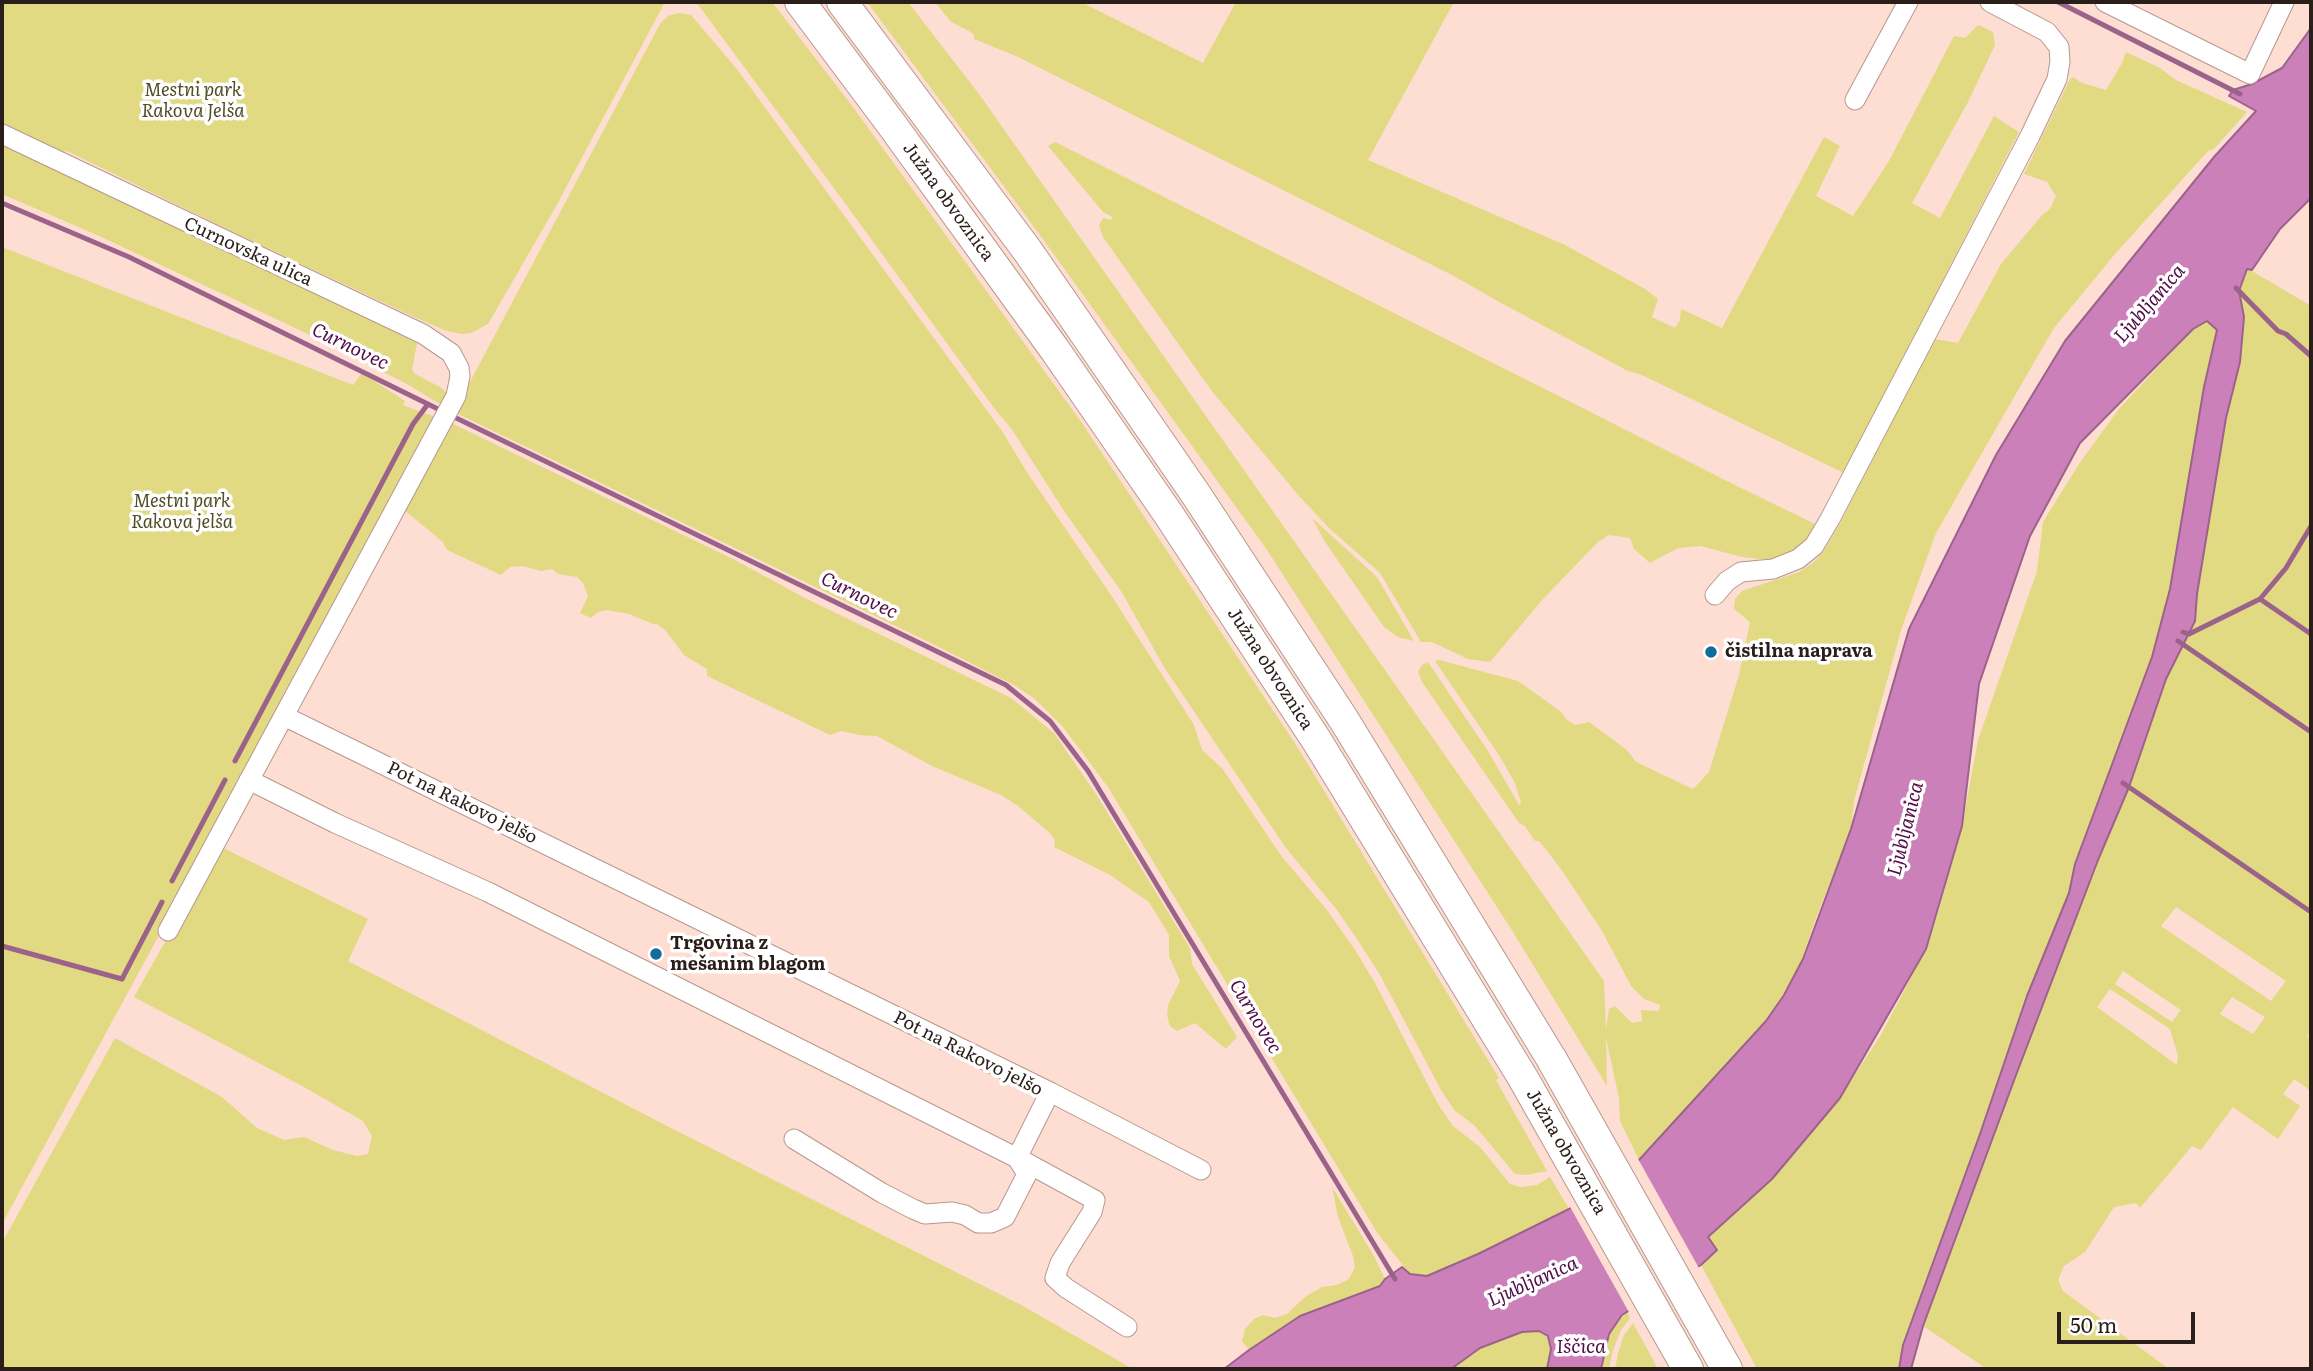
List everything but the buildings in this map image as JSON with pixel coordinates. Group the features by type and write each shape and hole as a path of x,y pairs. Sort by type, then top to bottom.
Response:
{"highway":[{"name":"Južna obvoznica","path":"800,2 996,268 1169,515 1324,752 1523,1078 1688,1369"},
{"name":"Južna obvoznica","path":"842,2 1027,250 1222,534 1352,731 1551,1058 1727,1369"}],"street":[{"path":"1855,100 1908,2"},
{"path":"1715,594 1727,581 1741,572 1773,569 1798,559 1814,545 2030,136 2057,79 2059,47 2047,32 1990,2"},
{"path":"2105,2 2250,74 2284,2"},
{"name":"Curnovska ulica","path":"2,134 423,334 443,346 456,359 460,376 456,396 284,716"},
{"path":"168,931 284,716"},
{"name":"Pot na Rakovo jelšo","path":"284,716 1049,1092 1017,1158"},
{"path":"249,780 335,823 488,892 1017,1158 1095,1200 1092,1212 1059,1263 1055,1278 1127,1327"},
{"path":"1049,1092 1201,1170"},
{"path":"794,1139 913,1209 925,1214 953,1212 978,1223 991,1223 1005,1216 1027,1174 1017,1158"}],"green space":[{"name":"Mestni park Rakova Jelša","path":"2,2 665,2 555,208 488,324 471,333 461,334 444,330 410,315 67,151 60,153 2,124"},
{"path":"694,2 772,2 853,107 1082,423 1298,748 1499,1078 1496,1080 1547,1171 1527,1175 1515,1174 1474,1125 1454,1110 1359,942 1337,910 1286,848 1164,667 1121,591 1064,511 1011,428"},
{"path":"867,2 908,2 979,94 1604,981 1606,1031 1609,1009 1615,1006 1632,1023 1642,1021 1641,1010 1659,1011 1660,1005 1644,999 1631,986 1602,931 1563,872 1539,841 1535,841 1525,826 1519,823 1422,682 1418,672 1422,665 1428,662 1488,751 1519,805 1521,803 1515,783 1499,755 1435,661 1518,681 1575,725 1589,722 1627,750 1636,762 1693,789 1709,772 1739,675 1750,622 1734,609 1735,599 1742,591 1799,572 1823,552 1934,339 1958,343 2001,264 2050,209 2056,196 2047,182 2024,174 2070,79 2073,77 2082,83 2106,90 2126,52 2160,68 2176,80 2247,112 2115,254 2054,328 2036,359 1936,533 1901,630 1854,801 1851,829 1798,970 1766,1021 1639,1160 1620,1121 1619,1098 1606,1038 1607,1086 1513,932 1267,550 1040,235"},
{"path":"935,2 1081,2 1203,63 1236,2 1454,2 1368,160 1565,245 1645,289 1658,299 1652,317 1675,328 1680,320 1681,309 1722,328 1824,137 1840,146 1816,196 1853,216 1889,161 1954,36 1965,38 1978,25 1993,32 1995,45 1968,102 1912,203 1940,218 1994,116 2019,132 1844,473 1642,375 1628,371 1452,275 1016,56 974,39 974,35 969,31 951,22"},
{"path":"678,13 691,15 736,68 1002,431 1194,725 1202,750 1222,768 1282,857 1327,910 1355,950 1438,1104 1453,1126 1480,1147 1510,1184 1521,1187 1537,1185 1550,1177 1569,1209 1427,1276 1410,1274 1378,1234 1108,787 1063,727 1035,699 1014,685 933,644 454,412 660,24 668,16"},
{"path":"1055,142 1817,525 1800,551 1779,561 1742,557 1700,546 1678,548 1650,563 1634,549 1630,538 1609,535 1598,542 1543,599 1490,662 1468,659 1432,642 1421,642 1380,573 1330,529 1298,495 1211,390 1103,237 1099,226 1101,221 1113,217 1103,212 1048,146"},
{"path":"2,143 417,343 412,370 449,395 443,406 407,384 308,334 97,235 2,194"},
{"name":"Mestni park Rakova jelša","path":"2,247 353,385 362,373 405,401 403,405 435,417 281,711 2,1224"},
{"path":"2247,268 2311,306 2311,1030 2307,1036 2311,1039 2311,1091 2294,1079 2283,1094 2300,1106 2278,1139 2233,1107 2201,1150 2192,1146 2140,1208 2136,1203 2114,1207 2085,1252 2064,1266 2058,1280 2063,1291 2169,1369 1987,1369 1923,1326 2005,1103 2098,860 2129,787 2166,679 2195,621 2197,594 2244,317 2239,291","holes":["2176,907 2286,981 2271,1001 2161,926","2123,971 2181,1010 2172,1022 2115,984","2110,989 2170,1029 2178,1056 2177,1065 2097,1007","2232,997 2265,1017 2253,1034 2220,1014"]},
{"path":"2207,321 2217,330 2204,387 2170,589 2152,657 2075,864 2069,892 2027,996 1903,1345 1898,1369 1757,1369 1701,1265 1717,1250 1708,1237 1772,1179 1840,1098 1882,1033 1926,949 1938,913 1962,826 1978,740 2037,571 2043,522 2079,464 2118,410 2193,329"},
{"path":"449,422 733,559 805,598 1011,698 1054,733 1096,794 1190,948 1192,964 1237,1037 1226,1049 1195,1023 1177,1031 1170,1026 1168,1005 1180,981 1169,956 1169,935 1149,902 1110,875 1054,847 1055,840 1050,833 1001,795 932,766 877,736 841,731 830,735 707,676 707,669 684,655 657,624 607,610 598,612 591,618 580,613 588,596 583,583 577,577 558,574 552,569 541,571 522,566 510,567 501,575 447,550 443,542 404,510"},
{"path":"1312,518 1377,577 1414,641 1398,637 1384,627 1325,542"},
{"path":"221,847 368,919 348,961 1023,1306 1133,1369 2,1369 2,1243 115,1038 222,1097 257,1128 284,1140 304,1137 333,1150 357,1156 368,1154 372,1136 363,1121 134,997 215,853"},
{"path":"1332,1187 1385,1279 1380,1286 1300,1316 1249,1350 1242,1341 1245,1329 1254,1319 1263,1315 1275,1318 1287,1314 1305,1297 1322,1287 1337,1285 1349,1279 1355,1267 1353,1256 1338,1217"},
{"path":"1627,1311 1630,1318 1621,1330 1609,1369 1601,1369 1609,1334"},
{"path":"1633,1323 1658,1369 1615,1369 1624,1335"},
{"path":"1539,1331 1548,1336 1551,1349 1547,1369 1451,1369 1480,1348 1522,1332"}],"water":[{"path":"2311,28 2311,198 2280,229 2252,270 2247,269 2239,291 2244,317 2240,362 2226,418 2195,621 2166,679 2129,787 2098,860 1923,1326 1911,1369 1899,1369 1903,1345 2027,996 2069,893 2075,864 2152,657 2170,589 2204,387 2217,330 2207,321 2193,329 2080,443 2030,536 1979,684 1962,826 1926,949 1840,1098 1772,1179 1708,1237 1717,1250 1701,1265 1622,1315 1609,1334 1601,1369 1547,1369 1551,1349 1548,1336 1539,1331 1522,1332 1480,1348 1451,1369 1224,1369 1300,1316 1380,1286 1402,1267 1410,1274 1427,1276 1569,1209 1639,1160 1766,1021 1784,995 1803,959 1851,829 1909,629 1996,455 2065,341 2214,157 2256,111 2229,96 2233,90 2252,84 2282,68"}],"pier":[{"path":"1637,1157 1700,1270 1630,1314 1569,1205"}],"waterway":[{"path":"2058,2 2240,94"},
{"name":"Curnovec","path":"2,203 129,257 442,411"},
{"path":"2236,288 2278,331 2286,334 2311,356"},
{"path":"235,761 413,424 428,404"},
{"name":"Curnovec","path":"450,415 1006,685 1050,721 1088,771 1395,1279"},
{"path":"2183,632 2189,634 2260,599 2286,568 2311,526"},
{"path":"2260,599 2311,634"},
{"path":"2178,641 2311,732"},
{"path":"172,881 225,780"},
{"path":"2123,783 2311,912"},
{"path":"2,946 122,979 162,902"}],"place":[{"name":"čistilna naprava","path":"1711,652"},
{"name":"Trgovina z mešanim blagom","path":"656,954"}],"water label":[{"name":"Ljubljanica","path":"2150,304"},
{"name":"Ljubljanica","path":"1906,829"},
{"name":"Ljubljanica","path":"1533,1282"},
{"name":"Iščica","path":"1581,1347"}]}
